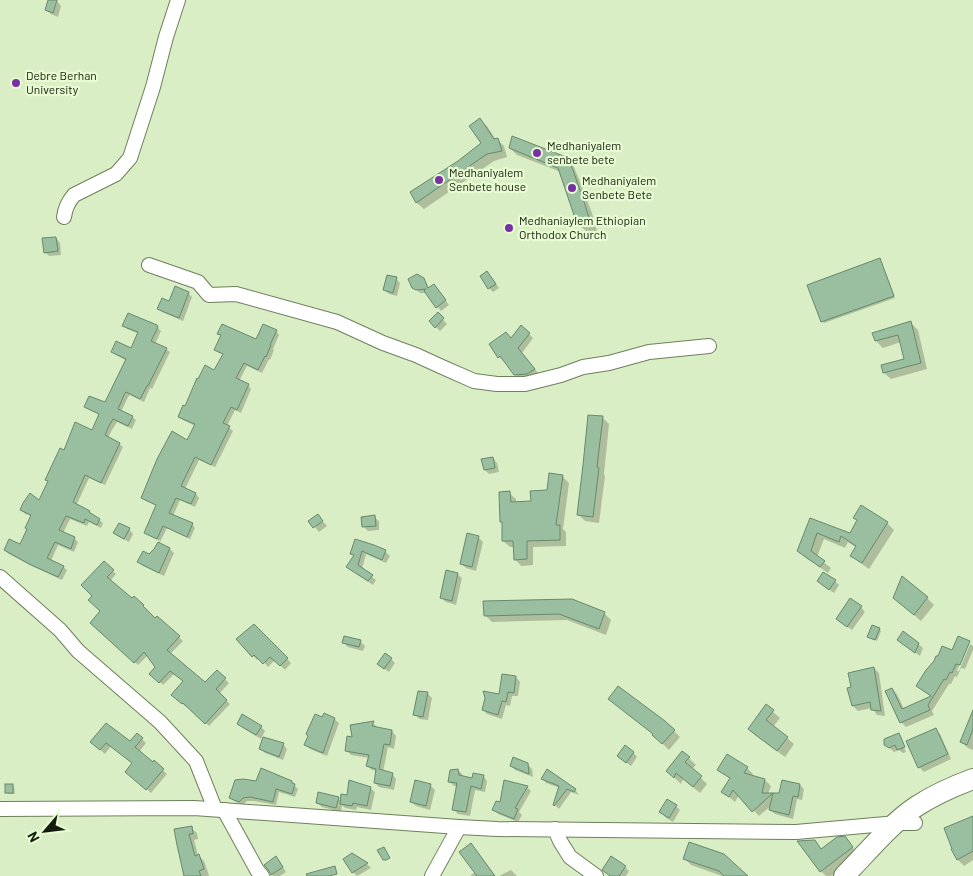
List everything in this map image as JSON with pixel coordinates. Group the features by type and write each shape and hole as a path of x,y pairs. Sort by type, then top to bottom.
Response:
{"highway":[{"path":"906,823 916,807 934,796 973,779"},
{"path":"844,876 906,823 952,800 973,793"},
{"path":"862,876 909,828 906,823"}],"street":[{"path":"64,218 65,210 74,195 116,174 130,158 153,88 178,0"},
{"path":"149,265 198,282 209,295 236,294 337,322 474,381 496,384 525,384 583,367 608,363 649,352 709,346"},
{"path":"0,577 60,630 78,651 160,722 196,761 219,810 262,876"},
{"path":"0,809 194,808 459,827 555,829 796,832 906,823"},
{"path":"432,876 459,827"},
{"path":"555,829 570,857 596,876"}],"building":[{"path":"48,0 57,0 53,13 45,10"},
{"name":"Medhaniyalem Senbete house","path":"480,118 494,139 498,138 502,151 487,154 416,203 410,192 458,161 481,143 469,126"},
{"path":"512,136 566,157 573,170 591,224 577,224 558,168 509,148"},
{"path":"56,237 58,251 44,253 42,238"},
{"path":"880,258 894,296 821,322 807,285"},
{"path":"487,271 496,284 488,289 480,276"},
{"path":"417,274 424,278 428,288 434,284 446,300 436,308 424,291 426,289 416,290 412,288 408,279"},
{"path":"387,275 397,277 393,293 383,290"},
{"path":"175,286 189,292 179,318 157,309 162,298 169,301"},
{"path":"438,312 444,318 435,328 429,321"},
{"path":"128,313 157,325 158,327 151,341 167,348 140,399 125,393 118,409 133,416 128,426 113,419 109,426 105,435 120,443 101,483 85,475 73,502 100,519 97,525 85,519 84,523 66,516 59,530 75,537 71,549 55,542 47,558 64,566 58,577 4,550 9,539 20,544 31,515 20,510 23,503 30,493 39,500 48,481 45,480 60,448 64,450 75,422 92,430 99,414 84,407 89,396 105,402 126,359 111,352 116,341 131,348 138,332 122,326"},
{"path":"911,321 921,363 883,373 881,365 904,359 898,335 875,341 872,333"},
{"path":"222,324 256,339 263,324 277,330 266,357 258,370 244,363 236,378 249,384 237,410 231,407 223,423 230,426 211,465 195,457 181,486 196,493 191,504 176,498 169,513 193,523 187,537 163,526 157,539 144,533 156,505 141,498 157,459 172,431 187,440 195,424 178,417 205,365 214,370 223,354 214,350 221,335 217,334"},
{"path":"521,325 530,333 518,348 535,369 527,374 514,375 500,356 498,358 489,344 506,332 511,338"},
{"path":"588,415 603,416 593,517 577,515"},
{"path":"493,457 495,468 484,470 481,459"},
{"path":"549,473 563,475 556,525 560,525 560,540 527,541 527,559 514,560 513,541 502,541 499,492 510,491 511,502 531,501 530,491 547,490"},
{"path":"861,505 888,522 862,563 850,556 856,546 841,536 839,542 817,533 811,551 825,561 820,567 797,551 810,518 850,533 857,520 853,518"},
{"path":"318,514 323,521 313,528 308,521"},
{"path":"375,515 376,526 362,527 361,517"},
{"path":"119,523 130,528 124,539 113,533"},
{"path":"467,533 479,536 472,567 460,564"},
{"path":"355,539 386,550 382,560 362,551 358,565 373,575 368,581 346,567 354,555 350,554"},
{"path":"158,542 170,548 159,573 137,562 143,551 149,554"},
{"path":"104,561 114,570 107,577 132,598 134,596 155,618 157,616 180,636 167,650 205,682 217,670 226,678 216,689 227,700 205,724 183,703 171,695 183,681 170,671 159,683 149,674 155,667 144,652 134,663 90,623 100,611 88,600 92,596 81,585"},
{"path":"446,570 458,573 452,601 440,598"},
{"path":"823,572 836,580 829,590 817,581"},
{"path":"902,576 928,597 914,615 893,598"},
{"path":"850,598 862,606 847,627 836,619"},
{"path":"572,599 605,612 599,629 559,614 484,616 483,601"},
{"path":"254,624 288,658 280,666 270,657 263,664 254,655 252,657 236,639"},
{"path":"872,625 880,628 875,640 867,637"},
{"path":"903,631 919,643 915,653 897,640"},
{"path":"344,636 361,640 359,647 342,643"},
{"path":"958,636 970,641 960,665 956,664 952,673 950,672 946,680 944,679 928,705 930,710 900,723 885,691 892,688 902,709 931,696 916,686 936,656 938,656 942,646 952,650"},
{"path":"385,653 392,658 384,669 377,664"},
{"path":"874,667 881,711 871,710 870,702 852,706 847,688 851,687 848,673"},
{"path":"502,674 516,676 514,693 508,692 506,702 502,701 498,715 482,710 485,698 483,691 499,694"},
{"path":"618,686 675,730 662,744 653,734 608,699"},
{"path":"418,691 428,692 423,717 413,715"},
{"path":"766,704 774,710 766,720 788,737 777,751 748,729"},
{"path":"973,710 973,729 967,745 960,742"},
{"path":"324,713 335,718 323,753 304,745 308,736 306,734 315,714 322,717"},
{"path":"242,714 262,726 256,735 237,724"},
{"path":"374,721 372,726 392,730 390,745 384,744 379,769 393,773 390,786 374,783 376,769 366,766 369,755 345,751 347,736 352,737 350,725"},
{"path":"106,723 130,741 137,733 143,738 135,747 164,769 146,790 125,772 132,763 106,743 100,750 90,742"},
{"path":"936,728 948,754 918,768 906,741"},
{"path":"899,733 905,747 897,750 895,745 889,748 884,745 884,739"},
{"path":"263,737 284,743 279,757 259,749"},
{"path":"625,745 634,752 626,763 617,756"},
{"path":"682,751 690,757 685,762 702,776 693,787 676,773 674,778 666,771"},
{"path":"727,754 748,767 744,773 765,779 762,793 773,793 752,812 733,790 729,797 721,792 730,778 717,770"},
{"path":"513,757 528,763 529,774 510,766"},
{"path":"261,768 292,781 295,784 292,794 276,789 273,802 250,797 243,798 239,802 229,798 235,780 256,781"},
{"path":"458,769 459,775 472,778 473,773 484,775 481,789 471,786 466,812 452,810 457,783 448,782 450,770"},
{"path":"547,769 576,789 574,792 567,789 554,806 559,786 541,779"},
{"path":"349,780 371,787 367,806 353,803 352,806 340,804 341,794 347,795"},
{"path":"415,780 431,784 426,806 410,802"},
{"path":"504,780 528,786 515,808 518,809 514,819 492,810 496,801 500,802"},
{"path":"782,780 800,784 798,797 793,796 789,815 769,810 773,793 779,793"},
{"path":"5,784 13,784 13,793 5,793"},
{"path":"318,792 339,797 336,808 316,803"},
{"path":"667,799 677,805 669,818 659,812"},
{"path":"973,816 973,851 957,860 944,828"},
{"path":"192,826 193,834 189,834 195,856 199,854 204,869 199,871 201,876 184,876 174,829"},
{"path":"845,836 853,847 820,872 797,841 815,840 821,849 837,837"},
{"path":"689,842 724,854 748,876 724,876 719,871 683,859"},
{"path":"471,843 495,876 477,876 459,852"},
{"path":"384,847 390,858 386,860 383,860 377,850"},
{"path":"352,853 368,863 352,873 343,859"},
{"path":"276,856 283,867 271,875 264,865"},
{"path":"611,856 626,866 619,876 610,876 602,870"},
{"path":"335,866 337,874 307,876 306,874"}],"place":[{"name":"Debre Berhan University","path":"16,83"},
{"name":"Medhaniyalem senbete bete","path":"537,153"},
{"name":"Medhaniyalem Senbete house","path":"439,180"},
{"name":"Medhaniyalem Senbete Bete","path":"572,188"},
{"name":"Medhaniaylem Ethiopian Orthodox Church","path":"509,228"}]}
